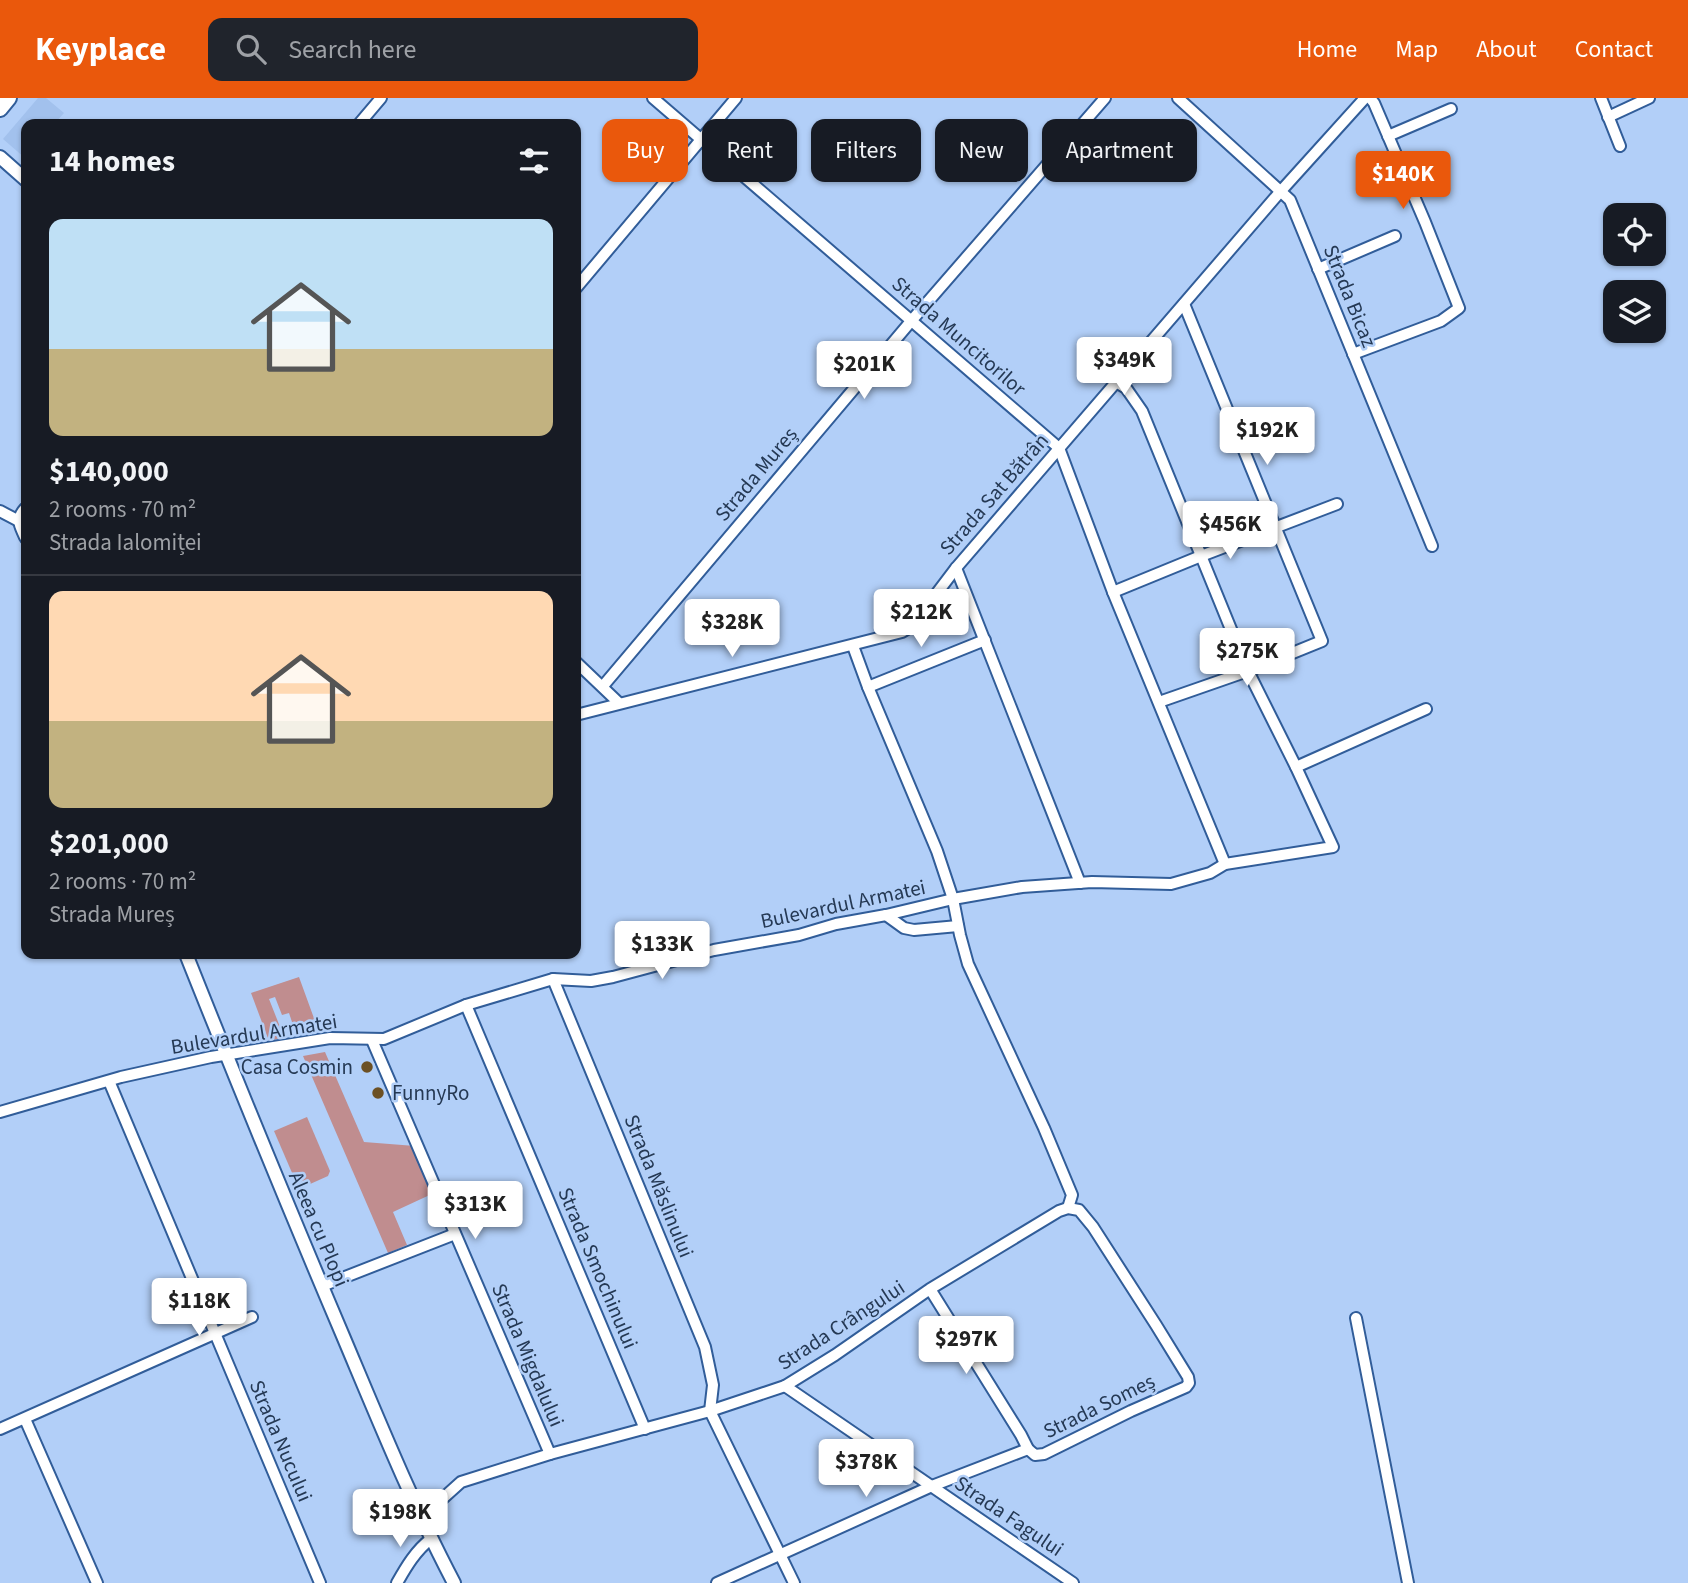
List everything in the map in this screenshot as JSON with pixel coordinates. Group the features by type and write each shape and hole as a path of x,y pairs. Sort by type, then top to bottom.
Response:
{"main road":[{"path":"0,109 9,98"}],"street":[{"path":"363,119 381,98"},
{"name":"Strada Muncitorilor","path":"653,98 1059,448 1114,592 1225,864"},
{"path":"581,282 736,98"},
{"name":"Strada Mureș","path":"603,686 912,320 1105,98"},
{"name":"Strada Bicaz","path":"1178,98 1290,200 1432,546"},
{"path":"1353,354 1441,321 1459,308 1374,103 1367,98"},
{"name":"Strada Sat Bătrân","path":"581,714 853,646 902,632 912,626 956,568 1280,191 1367,98"},
{"path":"1601,98 1620,146"},
{"path":"1608,117 1649,98"},
{"path":"1388,136 1451,109"},
{"path":"0,157 21,176"},
{"path":"1318,269 1395,236"},
{"path":"1159,702 1248,671 1322,641 1184,304"},
{"path":"1116,382 1126,388 1142,411 1248,671 1296,767 1426,709"},
{"path":"1114,592 1336,504"},
{"path":"0,511 21,520"},
{"path":"956,568 1080,883"},
{"path":"868,687 985,640"},
{"path":"853,646 937,851 953,899 968,964 1072,1195 1068,1208"},
{"path":"581,666 619,703"},
{"name":"Bulevardul Armatei","path":"0,1112 109,1081 226,1054 330,1038 384,1039 466,1005 553,979 592,981 613,977 714,950 799,935 953,899 1022,887 1080,883 1171,884 1210,873 1225,864 1333,847 1296,767"},
{"path":"886,915 904,928 914,930 958,926"},
{"name":"Aleea cu Plopi","path":"188,959 322,1286 421,1518 454,1583"},
{"name":"Strada Măslinului","path":"553,979 705,1347 713,1385 710,1411"},
{"name":"Strada Smochinului","path":"466,1005 645,1429"},
{"name":"Strada Migdalului","path":"372,1040 550,1454"},
{"name":"Strada Nucului","path":"109,1081 320,1583"},
{"name":"Strada Crângului","path":"421,1518 461,1482 550,1454 710,1411 785,1385 930,1289 1068,1208"},
{"name":"Strada Someș","path":"717,1583 932,1486 1028,1448 1035,1455 1044,1454 1130,1411 1186,1387 1189,1383 1188,1377 1093,1227 1079,1210 1068,1208"},
{"path":"322,1286 455,1234"},
{"path":"930,1289 1028,1448"},
{"path":"0,1429 252,1317"},
{"path":"1356,1318 1408,1583"},
{"name":"Strada Fagului","path":"785,1385 1073,1583"},
{"path":"710,1411 794,1583"},
{"path":"25,1419 97,1583"},
{"path":"397,1583 409,1562 431,1539"}],"shaded area":[{"path":"38,98 46,98 64,113 59,119 21,119 21,155 3,139"},
{"path":"299,977 315,1021 313,1030 296,1034 289,1013 282,1015 275,997 269,999 284,1037 269,1041 251,993"},
{"path":"325,1052 364,1142 415,1146 434,1193 393,1212 407,1245 388,1253 303,1056"},
{"path":"307,1117 330,1171 328,1176 299,1189 274,1131"}],"place":[{"name":"Casa Cosmin","path":"367,1067"},
{"name":"FunnyRo","path":"378,1093"}]}
